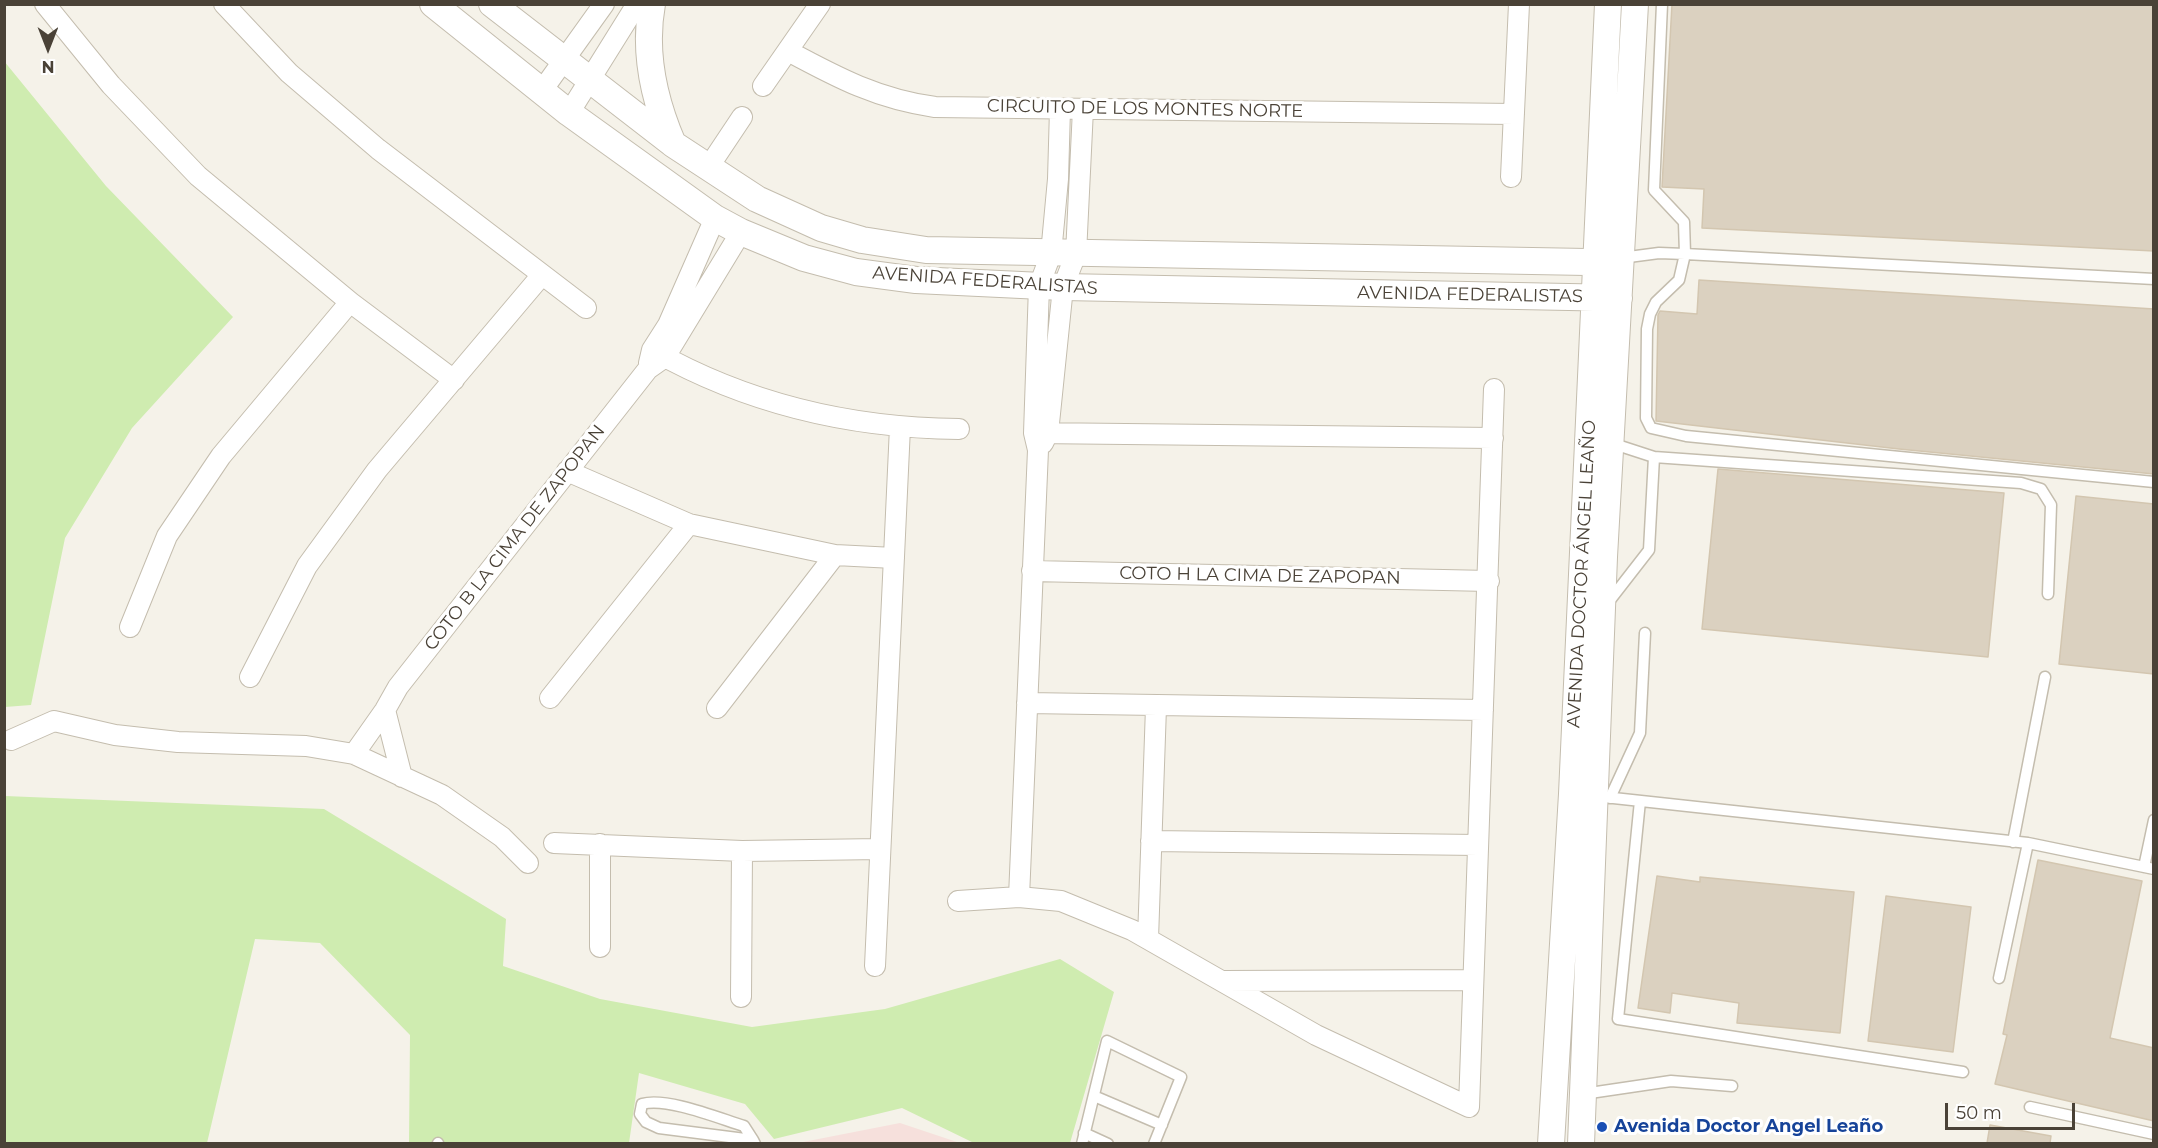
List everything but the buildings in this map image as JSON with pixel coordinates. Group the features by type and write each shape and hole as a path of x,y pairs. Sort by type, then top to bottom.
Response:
{"street":[{"path":"45,4 111,85 198,176 350,302 454,380"},
{"path":"224,4 289,72 378,149 586,308"},
{"name":"AVENIDA FEDERALISTAS","path":"433,4 541,92 715,218 741,232 804,258 856,272 916,280 1051,287 1607,298"},
{"name":"AVENIDA FEDERALISTAS","path":"492,4 673,144 757,200 820,228 862,240 926,250 1064,254 1609,260"},
{"path":"541,92 603,4"},
{"path":"569,113 637,4"},
{"path":"652,4 649,37 653,82 658,104 673,144"},
{"path":"763,86 820,4"},
{"path":"1511,177 1519,4"},
{"name":"AVENIDA DOCTOR ÁNGEL LEAÑO","path":"1608,4 1606,42 1609,260"},
{"name":"AVENIDA DOCTOR ÁNGEL LEAÑO","path":"1581,1143 1607,298 1635,4"},
{"path":"1606,42 1633,43"},
{"name":"CIRCUITO DE LOS MONTES NORTE","path":"788,51 859,88 914,104 935,107 1514,114"},
{"path":"1060,109 1057,194 1064,254"},
{"path":"1018,897 1032,571 1051,287 1064,254 1080,194 1083,109"},
{"path":"708,168 742,117"},
{"path":"1057,194 1080,194"},
{"name":"COTO B LA CIMA DE ZAPOPAN","path":"655,359 715,218"},
{"name":"COTO B LA CIMA DE ZAPOPAN","path":"354,754 398,687 655,359 741,232"},
{"path":"250,677 306,566 378,470 542,276"},
{"name":"AVENIDA DOCTOR ÁNGEL LEAÑO","path":"1551,1143 1592,796 1611,443 1607,298"},
{"path":"130,627 167,536 221,456 350,302"},
{"path":"655,359 779,405 819,415 900,427 959,429"},
{"path":"958,902 1018,897 1061,901 1148,939 1316,1035 1469,1107 1494,389"},
{"path":"875,966 900,427"},
{"path":"1040,439 1492,438"},
{"path":"567,471 689,524 835,555 894,558"},
{"path":"550,699 689,524"},
{"path":"717,708 835,555"},
{"name":"COTO H LA CIMA DE ZAPOPAN","path":"1032,571 1489,581"},
{"path":"1027,703 1156,707 1483,710"},
{"path":"1148,939 1156,707"},
{"path":"385,710 402,777"},
{"path":"11,740 54,721 115,735 178,742 306,746 354,754 442,795 502,837 528,863"},
{"path":"1151,841 1478,845"},
{"path":"554,843 742,850 880,849"},
{"path":"600,844 600,946"},
{"path":"741,997 742,850"},
{"path":"1221,981 1473,980"}],"lane":[{"path":"1662,4 1654,190 1684,222 1685,254 1679,280 1656,302 1650,314 1647,329 1646,418 1651,428 1664,433 1697,437 2154,482"},
{"path":"1609,260 1659,253 2154,279"},
{"path":"1611,443 1654,457 2021,483 2041,489 2051,505 2048,594"},
{"path":"1602,611 1649,550 1654,457"},
{"path":"1592,796 1640,734 1645,633"},
{"path":"2013,842 2045,677"},
{"path":"1592,796 2028,843 2149,868 2154,820"},
{"path":"1640,801 1618,1018 1963,1072"},
{"path":"1999,978 2028,843"},
{"path":"1108,1143 1083,1138 1107,1041 1181,1077 1154,1143"},
{"path":"1583,1094 1671,1081 1732,1086"},
{"path":"1094,1096 1162,1125"},
{"path":"651,1102 674,1106 744,1126 754,1142 659,1128 646,1122 640,1114 642,1104 651,1102"},
{"path":"2030,1107 2154,1134"}],"shaded area":[{"path":"900,1123 960,1143 798,1143"}],"green space":[{"path":"4,61 106,186 233,317 132,428 65,538 31,705 5,707"},
{"path":"5,796 324,809 506,919 503,966 600,999 752,1027 885,1009 1060,959 1114,992 1070,1143 974,1143 902,1108 774,1139 745,1104 639,1073 629,1143 409,1143 410,1035 320,943 255,939 207,1143 5,1144"}],"place":[{"name":"Avenida Doctor Angel Leaño","path":"1602,1127"}]}
